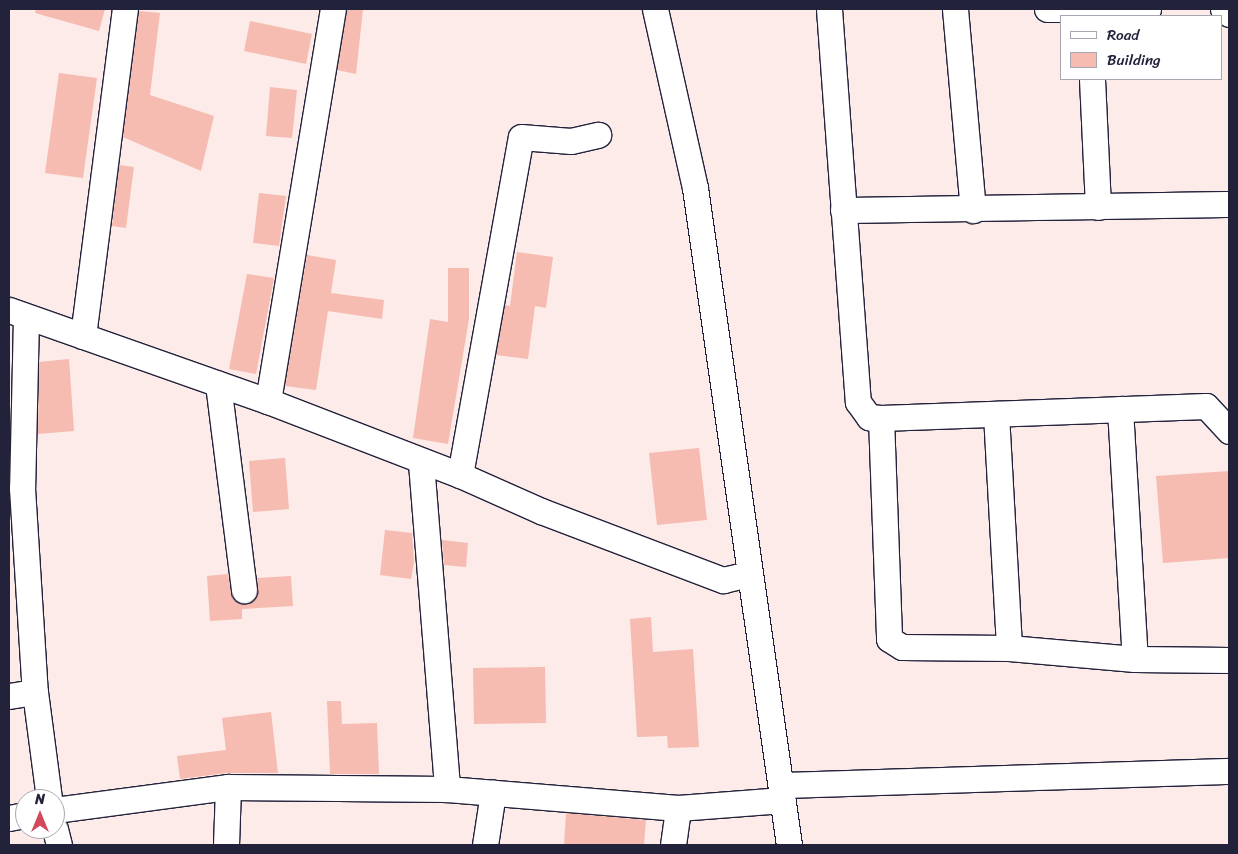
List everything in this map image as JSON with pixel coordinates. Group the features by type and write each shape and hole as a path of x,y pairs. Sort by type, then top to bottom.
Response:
{"street":[{"path":"83,336 125,9"},
{"path":"268,402 334,9"},
{"path":"655,9 695,188 789,845"},
{"path":"828,9 858,402 869,417 1206,406 1229,431"},
{"path":"954,9 973,210"},
{"path":"1047,9 1089,13 1148,9"},
{"path":"1223,9 1229,14"},
{"path":"1092,80 1098,207"},
{"path":"460,475 521,137 571,141 598,135"},
{"path":"842,210 973,210 1229,204"},
{"path":"48,789 35,692 15,488 17,314 268,402 421,463 460,475 541,511 724,580 749,574"},
{"path":"218,384 244,590"},
{"path":"1120,410 1135,659"},
{"path":"996,414 1009,648"},
{"path":"881,418 889,639 902,647 1009,648 1135,659 1229,660"},
{"path":"421,463 448,789"},
{"path":"9,696 35,692"},
{"path":"65,809 228,787 448,789 678,808 782,792 1229,771"},
{"path":"226,845 228,787"},
{"path":"485,845 494,793"},
{"path":"673,845 678,808"}],"building":[{"path":"36,9 105,9 99,31 35,13"},
{"path":"347,9 363,9 356,74 337,70"},
{"path":"139,11 160,13 150,95 214,116 201,171 123,137"},
{"path":"250,21 312,34 306,64 244,51"},
{"path":"59,73 97,78 83,178 45,173"},
{"path":"270,87 297,90 292,138 266,136"},
{"path":"119,165 134,167 126,228 112,226"},
{"path":"259,193 286,196 279,246 253,243"},
{"path":"517,252 553,257 546,308 535,306 528,359 496,355 505,305 510,306"},
{"path":"307,255 336,260 331,293 384,300 382,319 328,311 316,390 285,386"},
{"path":"448,268 469,268 469,319 448,444 413,438 430,319 448,322"},
{"path":"247,274 274,278 256,374 229,369"},
{"path":"69,359 74,431 38,434 39,362"},
{"path":"699,448 707,520 657,525 649,453"},
{"path":"285,458 289,509 253,512 249,461"},
{"path":"1229,471 1229,558 1163,563 1156,476"},
{"path":"385,530 412,533 414,562 411,579 380,575"},
{"path":"442,540 468,543 466,567 444,565"},
{"path":"228,574 232,598 245,604 257,596 257,578 291,576 293,606 242,609 242,619 210,621 207,576"},
{"path":"651,617 653,652 693,649 699,747 668,748 667,736 637,737 630,619"},
{"path":"545,667 546,723 474,724 473,668"},
{"path":"327,701 341,701 342,724 377,723 379,774 330,774"},
{"path":"271,712 278,773 226,773 180,779 177,756 226,750 222,718"},
{"path":"566,813 646,820 644,845 564,845"}]}
